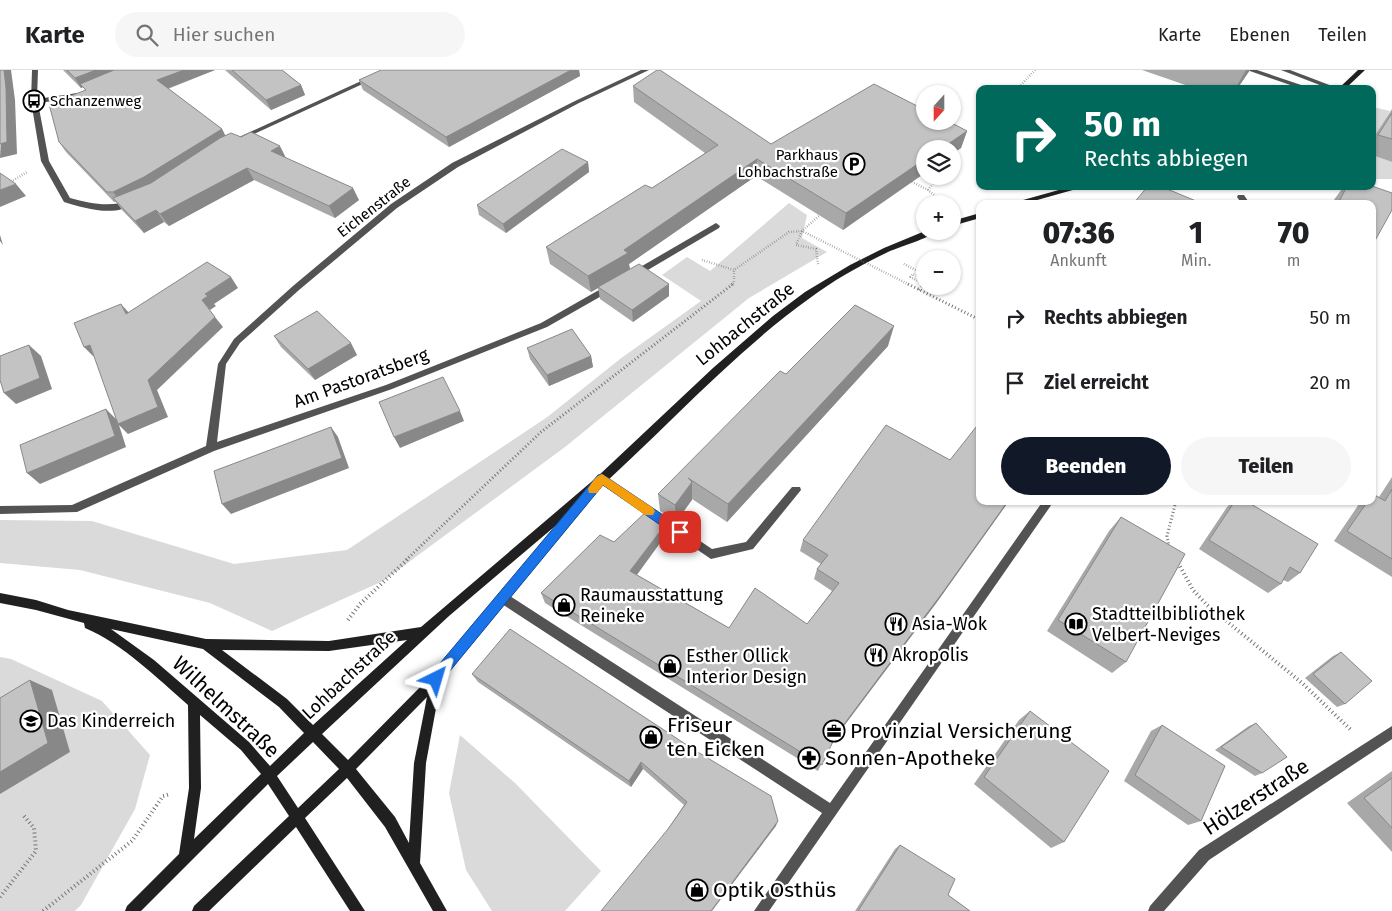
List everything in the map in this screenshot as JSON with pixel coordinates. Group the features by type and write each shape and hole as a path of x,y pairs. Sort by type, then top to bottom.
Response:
{"main road":[{"path":"1344,85 1362,70"},
{"path":"1029,200 1067,190"},
{"path":"961,221 976,216"},
{"name":"Lohbachstraße","path":"132,911 269,774 424,632 602,478 705,380 788,310 840,274 881,252 916,238"},
{"name":"Lohbachstraße","path":"199,911 298,817 436,679 602,478"},
{"name":"Wilhelmstraße","path":"0,598 36,605 68,615 104,630 150,664 194,704 245,746 269,774 358,911"},
{"name":"Wilhelmstraße","path":"68,615 206,644 283,703 348,768 390,822 440,911"},
{"path":"206,644 329,646 424,632"},
{"path":"414,864 420,763 436,679"},
{"path":"186,855 194,788 194,704"}],"street":[{"path":"35,70 34,101 45,161 67,200 92,207 122,206 138,199"},
{"path":"232,142 390,70"},
{"name":"Eichenstraße","path":"211,448 222,364 237,341 296,288 394,206 455,165 577,102 646,70"},
{"path":"1250,70 1297,85"},
{"path":"1284,70 1327,85"},
{"path":"34,101 69,98 87,91"},
{"name":"Am Pastoratsberg","path":"0,510 73,509 211,448 389,388 544,324 716,226"},
{"path":"602,478 711,554 749,546 796,490"},
{"path":"761,911 1046,505"},
{"path":"503,598 831,812"},
{"name":"Hölzerstraße","path":"1155,911 1204,855 1392,732"}],"path":[{"path":"1021,85 1035,70"},
{"path":"7,184 45,161"},
{"path":"912,182 934,195"},
{"path":"928,190 932,185"},
{"path":"817,263 816,249 796,245 802,231 820,215"},
{"path":"734,270 789,232 802,231 916,289"},
{"path":"673,250 734,270"},
{"path":"329,646 360,604 542,432 734,283 734,270"},
{"path":"910,277 916,279"},
{"path":"928,295 976,318"},
{"path":"1173,555 1169,548 1167,536 1175,505"},
{"path":"1177,562 1193,590 1207,605 1302,683 1369,748"},
{"path":"43,911 132,841 163,796 194,788"},
{"path":"0,898 36,851 34,828 24,816"}],"shaded area":[{"path":"1376,108 1390,111 1376,135"},
{"path":"1376,156 1392,162 1392,179 1376,179"},
{"path":"789,203 807,215 802,238 827,252 749,298 565,447 383,581 272,631 210,603 80,570 0,563 0,520 92,521 234,564 347,550 546,418 620,359 701,301 662,275 687,257 710,271"},
{"path":"0,657 11,659 102,701 150,755 135,809 81,905 75,911 0,911"},
{"path":"460,735 515,783 601,871 565,911 492,911 466,870 449,793"}],"building":[{"path":"0,70 4,70 6,88 7,142 0,144"},
{"path":"67,70 96,70 75,78"},
{"path":"114,70 184,70 157,80 222,129 144,177 113,192 107,192 59,142 49,104 86,90 80,84"},
{"path":"232,70 282,70 301,85 266,100"},
{"path":"381,70 571,70 446,137 359,80"},
{"path":"657,70 660,70 771,144 874,84 916,105 916,130 961,130 961,128 967,131 954,140 916,140 916,165 846,213 757,159 624,250 628,253 588,276 546,247 645,185 652,188 718,145 633,86"},
{"path":"1392,113 1392,139 1378,135"},
{"path":"251,132 280,146 271,151 353,188 329,206 247,168 160,214 156,210 135,221 113,198 151,183 220,138 231,133 241,137"},
{"path":"562,149 588,162 503,224 477,205"},
{"path":"0,173 16,184 0,190"},
{"path":"1376,187 1392,193 1392,210 1376,239 1376,200 1340,200 1345,190 1376,190"},
{"path":"1145,190 1170,190 1194,200 1136,200"},
{"path":"207,262 231,277 205,294 208,296 202,300 215,317 148,380 158,407 118,424 90,345 84,347 74,323 121,304 126,314"},
{"path":"639,264 669,284 632,310 598,287"},
{"path":"855,305 894,326 728,504 688,478 692,482 675,505 658,494 780,371 786,374"},
{"path":"317,311 351,343 308,369 274,336"},
{"path":"572,329 591,356 547,375 527,348"},
{"path":"29,345 40,378 4,393 0,380 0,356"},
{"path":"443,377 460,411 394,437 379,402"},
{"path":"106,409 115,436 27,473 20,445"},
{"path":"886,425 950,460 976,427 976,505 1005,505 836,735 822,765 541,593 600,535 614,542 649,509 668,521 630,571 729,628 755,588 807,624 839,583 817,569 828,555 803,540"},
{"path":"331,427 342,458 222,504 214,471"},
{"path":"1392,489 1392,559 1347,531 1365,505 1376,505 1376,496 1385,501"},
{"path":"1232,505 1253,505 1318,544 1300,573 1290,567 1281,584 1209,540"},
{"path":"1121,517 1185,554 1126,662 1058,620"},
{"path":"510,629 696,751 771,796 778,821 711,911 601,911 668,829 687,802 641,762 629,781 472,674"},
{"path":"1341,652 1372,681 1345,704 1313,674"},
{"path":"30,680 48,743 0,772 0,698"},
{"path":"1030,711 1109,771 1064,842 984,777"},
{"path":"1256,723 1287,757 1262,773 1221,747"},
{"path":"1162,725 1225,766 1201,821 1135,775"},
{"path":"1392,778 1392,828 1364,798"},
{"path":"900,845 955,879 948,895 970,911 858,911"}],"slow traffic":[{"path":"593,489 602,478 649,511"}],"place":[{"name":"Schanzenweg","path":"34,101"},
{"name":"Parkhaus Lohbachstraße","path":"854,164"},
{"name":"Raumausstattung Reineke","path":"564,605"},
{"name":"Asia-Wok","path":"896,624"},
{"name":"Stadtteilbibliothek Velbert-Neviges","path":"1076,624"},
{"name":"Akropolis","path":"876,655"},
{"name":"Esther Ollick Interior Design","path":"670,666"},
{"name":"Das Kinderreich","path":"31,721"},
{"name":"Provinzial Versicherung","path":"834,731"},
{"name":"Friseur ten Eicken","path":"651,737"},
{"name":"Sonnen-Apotheke","path":"809,758"},
{"name":"Optik Osthüs","path":"697,890"}],"route":[{"path":"436,679 602,478 680,532"}]}
